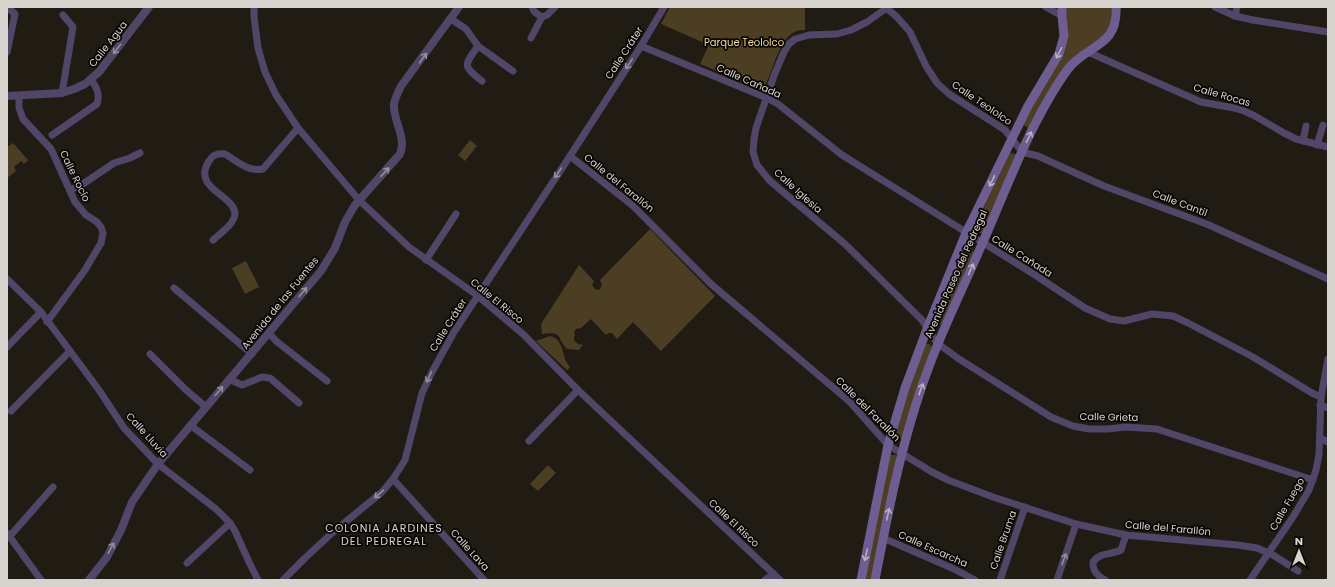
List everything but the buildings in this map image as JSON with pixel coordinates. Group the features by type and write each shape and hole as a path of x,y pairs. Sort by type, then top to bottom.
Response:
{"main road":[{"name":"Avenida Paseo del Pedregal","path":"875,580 901,454 919,394 938,343 1022,152 1043,110 1073,63 1103,42 1111,31 1115,22 1116,7"},
{"name":"Avenida Paseo del Pedregal","path":"861,580 888,445 905,388 966,233 1037,90 1059,54 1064,36 1062,11"}],"street":[{"path":"7,7 15,14 7,52"},
{"name":"Calle Agua","path":"7,96 62,93 74,90 91,80 99,72 149,7"},
{"name":"Calle El Risco","path":"254,7 258,48 265,72 276,95 298,128 359,200 396,236 426,260 478,296 524,335 578,390 780,580"},
{"name":"Avenida de las Fuentes","path":"88,580 107,557 121,530 132,502 158,464 229,379 252,354 326,264 335,248 348,217 359,200 400,154 402,140 394,104 397,95 401,86 459,7"},
{"path":"532,7 536,14 542,17"},
{"path":"531,38 542,17 558,7"},
{"name":"Calle Cráter","path":"283,580 321,543 382,492 393,479 405,460 422,393 454,332 570,156 641,46 664,7"},
{"name":"Calle Iglesia","path":"886,7 867,22 851,30 836,34 809,35 795,39 789,44 784,52 756,128 753,152 758,165 770,181 844,244 922,320 927,329"},
{"name":"Calle Teololco","path":"886,7 910,32 926,66 937,83 948,94 1005,130 1022,152"},
{"path":"1046,7 1062,11"},
{"path":"1215,7 1234,16 1328,32"},
{"path":"1234,16 1236,7"},
{"path":"62,93 73,27 63,15"},
{"path":"451,19 466,29 478,46 514,71"},
{"path":"478,46 467,62 467,66 468,70 482,81"},
{"name":"Calle Cañada","path":"641,46 767,98 778,104 842,155 1085,308 1110,319 1124,321 1152,314 1173,316 1188,322 1253,357 1312,393 1328,408"},
{"name":"Calle Rocas","path":"1088,52 1200,102 1234,108 1250,113 1284,133 1303,141 1328,147"},
{"path":"52,135 97,104 99,100 98,92 91,80"},
{"name":"Calle Rocío","path":"19,96 19,108 23,119 51,149 78,207 97,222 101,227 102,233 102,240 77,282 47,322"},
{"path":"1317,145 1323,125"},
{"path":"1303,141 1306,126"},
{"path":"213,240 234,220 235,214 234,208 231,204 211,188 207,181 205,173 206,166 210,159 219,153 225,154 250,169 263,169 298,128"},
{"name":"Calle Cantil","path":"1022,152 1038,156 1104,186 1209,225 1328,279"},
{"path":"70,190 84,184 114,163 140,153"},
{"name":"Calle del Farallón","path":"570,156 632,205 711,284 849,401 888,445 901,454 948,480 1076,524 1126,535 1257,548 1298,571"},
{"path":"426,260 456,214"},
{"name":"Calle Lluvia","path":"7,279 41,312 99,390 124,428 158,464 216,509 230,524 235,531 248,562 258,580"},
{"path":"174,288 252,354"},
{"path":"7,347 41,312"},
{"name":"Calle Grieta","path":"927,329 938,343 960,359 1051,417 1073,426 1089,429 1125,427 1157,430 1313,480"},
{"path":"269,333 276,341 327,381"},
{"path":"12,411 70,351"},
{"path":"150,354 186,390 206,407"},
{"name":"Calle Fuego","path":"1250,580 1293,517 1309,490 1313,480 1319,454 1321,401 1328,359"},
{"path":"229,379 242,385 262,377 270,378 299,403"},
{"path":"529,441 578,390"},
{"path":"190,425 250,470"},
{"path":"1320,438 1328,442"},
{"name":"Calle Lava","path":"393,479 484,580"},
{"path":"41,580 8,535 53,487"},
{"name":"Calle Bruma","path":"1000,580 1025,507"},
{"path":"187,564 230,524"},
{"path":"1057,580 1076,524"},
{"path":"1105,580 1094,572 1093,562 1097,557 1121,550 1126,535"},
{"name":"Calle Escarcha","path":"883,538 954,568 975,580"},
{"path":"765,580 774,574"}],"green space":[{"name":"Parque Teololco","path":"670,7 805,7 805,30 796,31 784,42 765,86 760,88 700,64 709,45 661,24"},
{"path":"1065,7 1112,7 1110,26 1104,37 1076,57 1030,129 1022,124 1062,55"},
{"path":"470,140 477,146 465,161 458,155"},
{"path":"13,143 28,160 24,164 21,161 14,167 16,171 7,178 7,147"},
{"path":"1010,153 1016,154 1017,157 982,234 975,231 976,224"},
{"path":"650,229 715,296 661,351 633,322 617,339 612,333 606,335 591,319 574,332 574,340 578,344 583,345 579,350 567,349 557,335 549,333 542,334 541,324 579,265 594,281 592,285 595,289 599,290 602,285 600,280"},
{"path":"970,248 973,250 973,253 942,323 938,326 934,321 963,255 966,249"},
{"path":"246,261 259,287 245,294 232,268"},
{"path":"550,336 555,338 561,345 565,359 570,367 567,370 536,341"},
{"path":"926,344 932,346 903,436 900,439 896,439 895,436 907,392"},
{"path":"890,455 896,455 897,463 872,580 864,580"},
{"path":"548,465 556,473 538,491 530,484"}],"district":[{"name":"COLONIA JARDINES DEL PEDREGAL","path":"384,534"}]}
